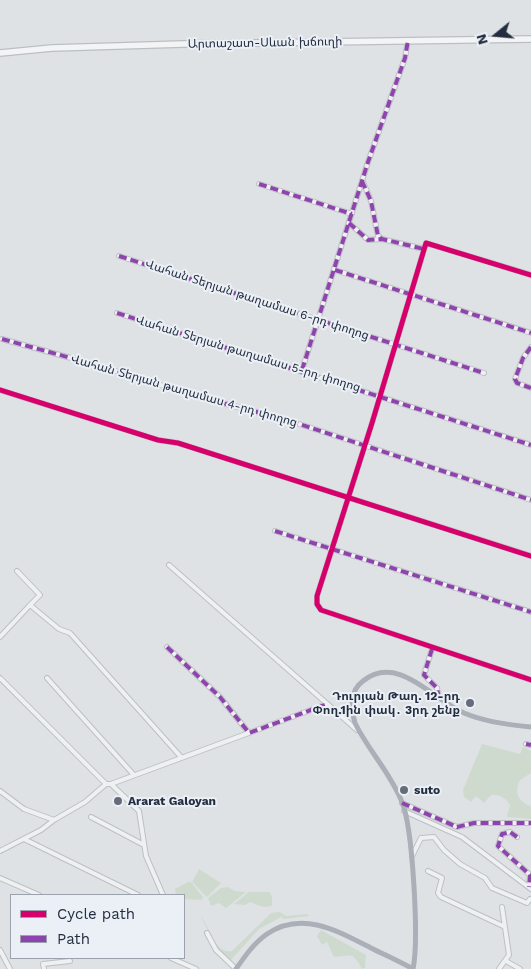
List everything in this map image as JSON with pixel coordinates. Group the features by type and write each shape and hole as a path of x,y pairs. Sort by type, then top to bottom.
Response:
{"main road":[{"name":"Արտաշատ-Սևան խճուղի","path":"0,53 72,47 531,39"},
{"path":"236,969 255,944 266,935 284,925 299,922 318,924 350,936 413,969 415,958 411,858 404,811 402,803 382,763 359,732 352,712 352,697 360,683 373,674 390,672 399,674 411,678 439,698 476,718 531,728"}],"street":[{"path":"302,370 362,181 405,58 408,40"},
{"path":"362,181 371,201 378,236 382,239"},
{"path":"259,184 352,214"},
{"path":"349,223 368,240 382,239 424,249"},
{"path":"531,275 426,244 317,596 317,604 321,610 432,649 531,680"},
{"name":"Վահան Տերյան թաղամաս 6-րդ փողոց","path":"119,256 484,374"},
{"path":"335,270 531,333"},
{"name":"Վահան Տերյան թաղամաս 5-րդ փողոց","path":"117,313 302,370 531,445"},
{"name":"Վահան Տերյան թաղամաս 4-րդ փողոց","path":"2,339 78,359 192,395 287,420 364,447 531,500"},
{"path":"531,347 523,358 515,379 517,382 531,388"},
{"path":"0,390 158,440 178,443 349,496 531,556"},
{"path":"275,531 531,612"},
{"path":"169,565 359,732"},
{"path":"0,637 40,595 17,571"},
{"path":"30,605 59,629 70,633 182,757"},
{"path":"167,647 220,697 249,733"},
{"path":"432,649 424,675 437,688 439,698"},
{"path":"0,678 139,811 146,856 163,894"},
{"path":"47,678 133,774"},
{"path":"0,851 24,839 85,802 109,784 327,704"},
{"path":"0,791 24,809 54,820"},
{"path":"402,803 457,827 474,822 531,823"},
{"path":"404,811 462,837 530,888"},
{"path":"91,817 144,846"},
{"path":"517,837 510,832 502,834 498,846 530,875 530,888"},
{"path":"411,858 421,838 434,837 444,850 460,864 485,878 492,888 527,903 530,899"},
{"path":"24,839 136,894"},
{"path":"428,871 442,878 438,893 440,897 504,926"},
{"path":"0,878 37,894"},
{"path":"499,969 509,955 502,907"},
{"path":"207,933 216,950 236,969"},
{"path":"0,950 10,969"},
{"path":"178,959 196,969"},
{"path":"44,969 43,964 70,961"},
{"path":"506,961 520,969"}],"shaded area":[{"path":"482,744 520,754 523,747 531,751 531,773 520,780 517,792 523,802 531,806 531,819 507,817 510,805 504,798 499,796 491,795 484,803 476,796 471,802 464,797 463,790"},
{"path":"199,869 221,883 207,897 192,882"},
{"path":"191,882 203,897 202,900 185,899 185,894 176,894 175,889"},
{"path":"228,887 235,891 246,892 226,908 219,903 211,906 208,898 221,888"},
{"path":"249,892 269,892 272,896 272,905 263,907 250,902 245,905 234,904"},
{"path":"280,912 286,916 307,914 309,916 282,919 283,916 259,929 230,961 218,949 201,917 217,944 226,951 232,951 271,913"},
{"path":"321,930 366,955 365,968 362,969 356,959 351,956 334,957 327,942 322,945 317,936"}],"marked path":[{"path":"302,370 368,162 405,58 408,40"},
{"path":"362,181 371,201 378,236 382,239 424,249"},
{"path":"259,184 352,214"},
{"path":"349,223 368,240 382,239"},
{"path":"119,256 484,373"},
{"path":"335,270 531,333"},
{"path":"117,313 531,445"},
{"path":"2,339 100,366 192,395 287,420 531,500"},
{"path":"531,347 523,358 515,379 517,383 531,388"},
{"path":"275,531 531,612"},
{"path":"167,647 220,697 249,733 327,704"},
{"path":"432,649 424,675 437,688 439,698"},
{"path":"526,744 531,745"},
{"path":"402,803 457,827 474,823 531,823"},
{"path":"517,837 510,832 502,834 498,846 530,875 529,887"}],"cycle path":[{"path":"531,275 426,243 372,423 317,596 317,604 321,610 531,680"},
{"path":"0,390 158,440 178,443 531,556"}],"place":[{"name":"Դուրյան Թաղ. 12-րդ Փող.1ին փակ․ 3րդ շենք","path":"470,703"},
{"name":"suto","path":"404,790"},
{"name":"Ararat Galoyan","path":"118,801"}]}
